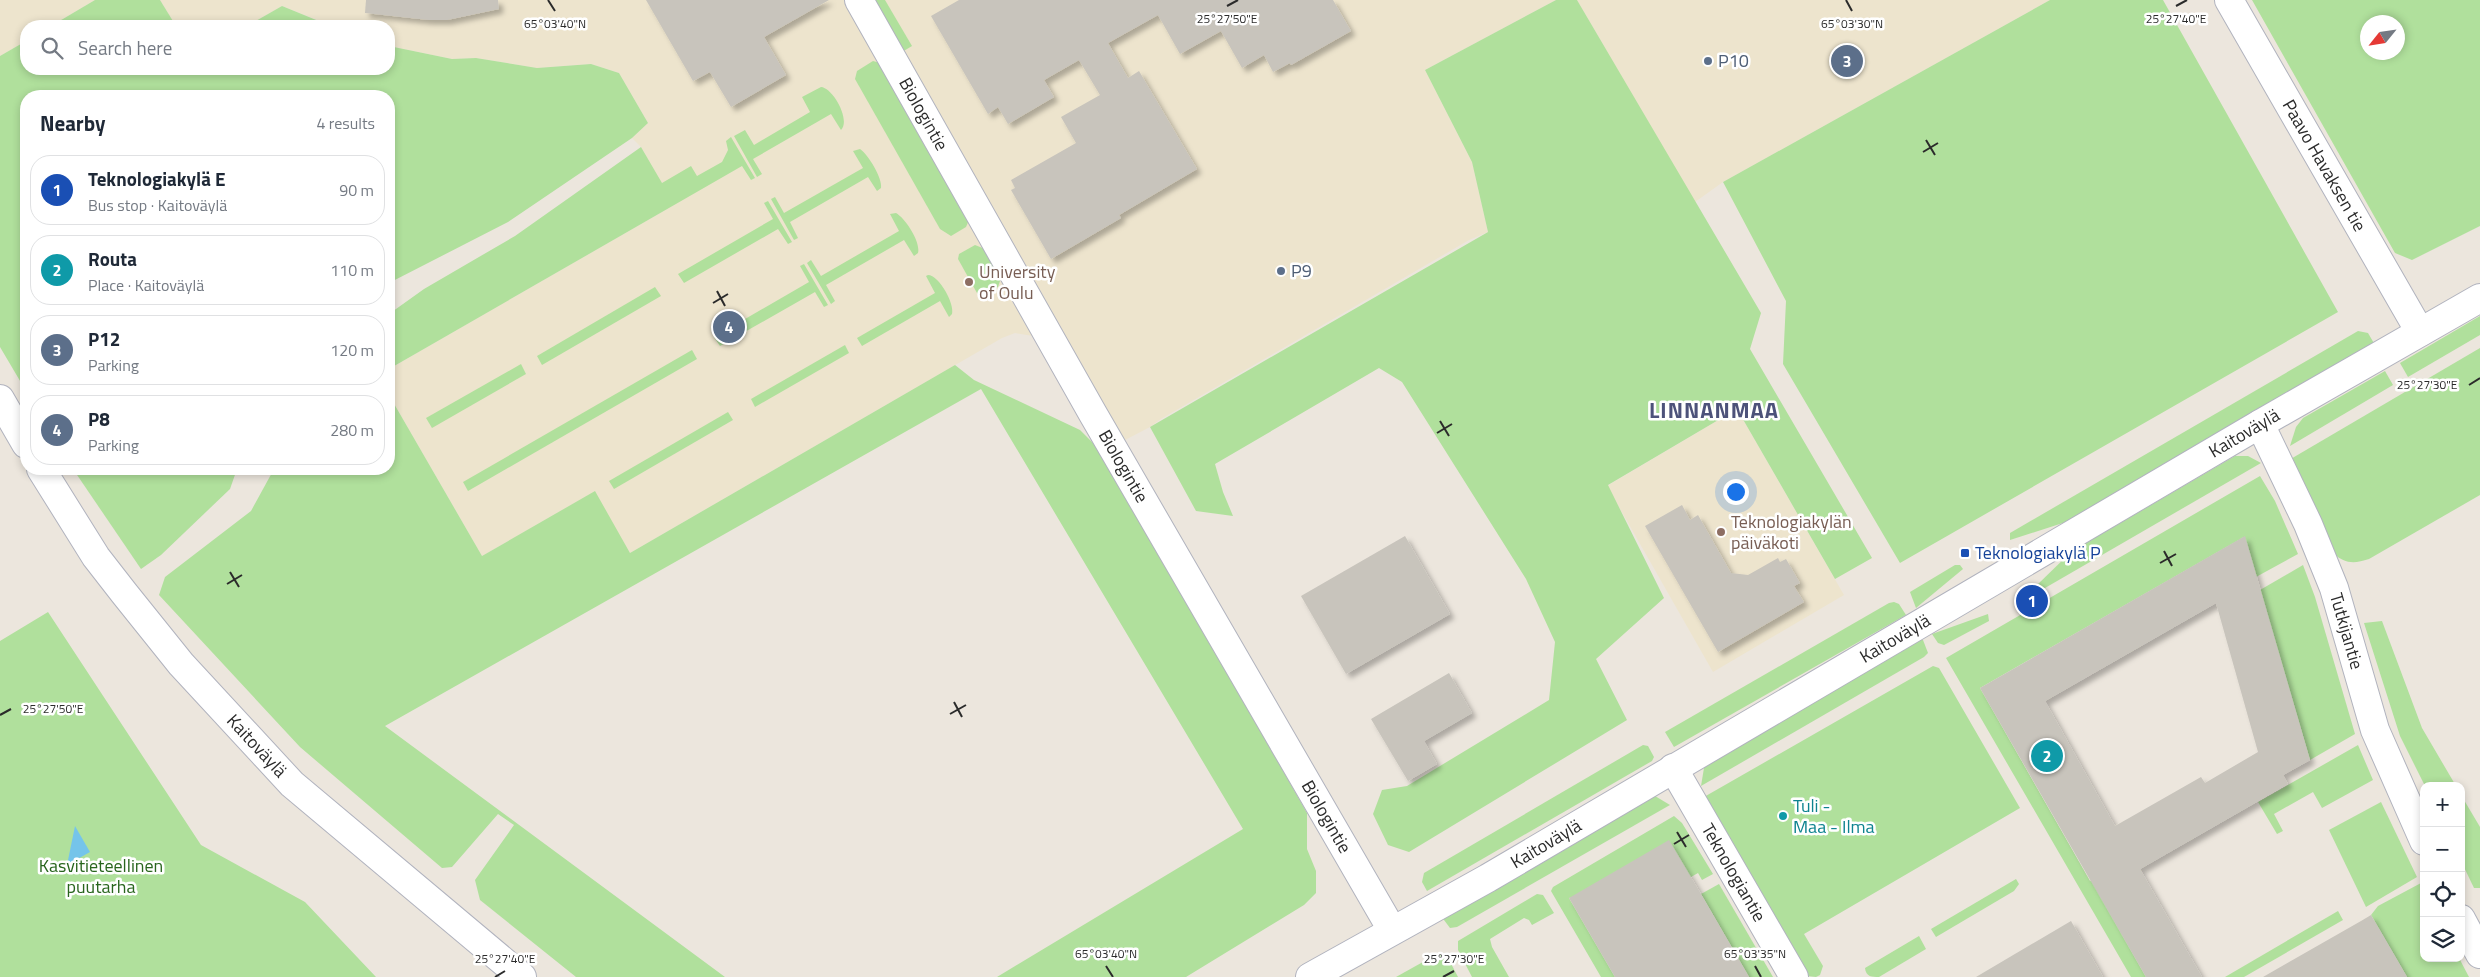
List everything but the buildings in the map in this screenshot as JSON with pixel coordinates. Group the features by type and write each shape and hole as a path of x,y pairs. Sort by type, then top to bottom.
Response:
{"street":[{"name":"Biologintie","path":"859,0 1093,414 1392,930"},
{"name":"Paavo Havaksen tie","path":"2229,0 2420,332"},
{"name":"Kaitoväylä","path":"1310,977 1488,878 2260,424 2480,298"},
{"path":"0,399 20,434"},
{"name":"Tutkijantie","path":"2260,424 2308,524 2330,578 2375,730 2420,832"},
{"name":"Kaitoväylä","path":"45,475 96,557 181,664 292,784 522,977"},
{"name":"Teknologiantie","path":"1673,768 1794,977"},
{"path":"2465,926 2480,954"}],"shaded area":[{"path":"0,0 95,0 61,20 20,20 20,44 0,56"},
{"name":"University of Oulu","path":"160,0 1556,0 1425,70 1472,162 1488,232 1469,240 1150,427 1102,452 1033,336 1015,333 1002,338 630,553 594,492 482,556 395,405 395,366 674,205 641,147 632,138 648,123 619,73 591,64 537,68 476,58 452,59 395,47 395,20 317,20 282,6 258,20 172,20"},
{"path":"1577,0 2050,0 1723,182 1695,202"},
{"name":"Teknologiakylän päiväkoti","path":"1737,409 1844,595 1713,672 1607,486"}],"green space":[{"path":"95,0 160,0 172,20 61,20"},
{"path":"873,0 885,0 912,46 902,52"},
{"path":"1556,0 1577,0 1761,313 1750,349 1872,558 1835,579 1737,409 1608,485 1664,598 1596,659 1627,720 1409,852 1388,845 1373,814 1382,790 1407,786 1549,700 1555,642 1526,579 1402,382 1379,368 1215,464 1223,492 1233,516 1196,511 1150,427 1488,232 1472,162 1425,70"},
{"path":"2050,0 2163,0 2338,312 1900,563 1783,364 1786,301 1723,182"},
{"path":"2252,0 2480,0 2480,226 2412,260 2395,253"},
{"path":"282,6 316,20 258,20"},
{"path":"20,44 20,75 395,75 395,47 452,59 476,58 537,68 591,64 619,73 648,123 632,138 508,222 395,280 395,90 20,90 20,381 0,347 0,56"},
{"path":"873,61 880,63 969,220 966,227 951,236 940,229 855,79 857,71"},
{"path":"821,87 831,93 839,105 844,119 844,125 841,130 831,114 753,159 762,174 757,177 734,136 745,130 754,145 810,112 802,97"},
{"path":"731,137 755,178 751,180 742,166 395,366 395,310 424,289 515,236 641,147 662,183 691,166 697,176 722,162 728,150 726,141"},
{"path":"860,149 874,167 880,179 881,188 877,191 868,177 790,222 798,238 794,240 771,199 775,197 784,213 863,168 853,151"},
{"path":"768,201 792,242 788,244 778,229 684,283 678,274 773,219 764,203"},
{"path":"896,213 904,220 911,231 917,243 918,253 914,256 904,240 826,285 835,301 831,304 807,263 811,260 821,276 899,231 890,214"},
{"path":"975,245 985,249 1001,278 998,287 982,296 977,293 958,259 959,254"},
{"path":"804,264 828,305 824,307 815,292 720,346 714,337 809,282 800,266"},
{"path":"928,275 937,280 949,297 952,314 949,317 940,301 862,346 857,338 935,293 926,276"},
{"path":"655,287 661,296 542,365 537,356"},
{"path":"2480,316 2480,335 2408,377 2400,363"},
{"path":"2358,331 2368,333 2375,345 2069,521 2010,540 2010,533"},
{"path":"845,345 849,353 755,407 751,399"},
{"path":"2480,348 2480,495 2369,559 2350,562 2337,557 2333,553 2289,460"},
{"path":"692,350 697,359 468,491 463,482"},
{"path":"521,364 526,374 432,428 426,418"},
{"path":"955,365 974,380 1080,430 1102,452 1307,813 1307,849 1316,871 1316,893 1304,905 1186,977 997,977 1243,829 981,389 385,726 725,977 576,977 480,900 475,880 514,825 498,814 452,867 442,868 300,747 159,595 165,577 251,511 271,475 395,475 395,405 482,556 595,491 630,553"},
{"path":"2385,371 2393,385 2290,446 2296,427 2303,418"},
{"path":"728,412 733,420 614,489 609,481"},
{"path":"2235,456 2248,456 2261,463 2045,588 2039,589 2035,587 2072,551"},
{"path":"77,475 235,475 230,489 161,555 141,569"},
{"path":"2260,476 2275,501 2298,554 2256,577 2244,537 1980,688 2090,881 2097,877 2100,896 2146,977 2131,977 1946,658"},
{"path":"1955,565 1960,565 1963,569 1916,608 1910,592"},
{"path":"2303,565 2315,597 2355,734 2310,760 2260,590"},
{"path":"1889,603 1899,604 1906,615 1674,747 1665,732"},
{"name":"Kasvitieteellinen puutarha","path":"48,612 201,845 305,902 376,977 0,977 0,641"},
{"path":"1988,614 1989,621 1944,645 1938,643 1932,634"},
{"path":"2382,621 2422,728 2454,782 2423,782 2400,736 2364,623"},
{"path":"1917,640 1923,640 1928,653 1924,657 1701,786 1704,768 1710,761"},
{"path":"1933,666 1939,668 2020,808 1804,934 1823,966 1820,975 1816,977 1807,976 1704,797"},
{"path":"1643,745 1648,746 1654,757 1652,761 1427,891 1422,882 1424,873"},
{"path":"2358,745 2373,780 2322,808 2313,792 2274,814 2283,831 2277,834 2258,802"},
{"path":"1655,796 1670,805 1457,927 1450,928 1441,916 1647,797"},
{"path":"2381,802 2417,877 2366,907 2329,830"},
{"path":"2465,802 2480,827 2480,888 2474,888 2465,869"},
{"path":"1674,816 1682,823 1713,874 1702,880 1698,873 1691,877 1569,898 1615,977 1601,977 1551,891 1553,887"},
{"path":"2016,879 2019,884 2014,891 1936,937 1931,929"},
{"path":"1719,884 1773,977 1749,977 1701,894"},
{"path":"2420,884 2420,962 2461,962 2469,977 2407,977 2371,915 2378,906"},
{"path":"1537,894 1543,895 1554,913 1532,925 1529,920 1524,918 1490,939 1492,947 1509,977 1472,977 1458,950 1458,941"},
{"path":"2338,911 2343,920 2244,977 2225,977"},
{"path":"1919,936 1926,949 1879,977 1868,975 1865,968"},
{"path":"1439,953 1447,956 1458,977 1396,977"}],"water":[{"path":"75,826 90,852 67,865"}],"place":[{"name":"P10","path":"1708,61"},
{"name":"P12","path":"1847,61"},
{"name":"P9","path":"1281,271"},
{"name":"University of Oulu","path":"969,282"},
{"name":"P8","path":"729,327"},
{"name":"Teknologiakylän päiväkoti","path":"1721,532"},
{"name":"Teknologiakylä P","path":"1965,553"},
{"name":"Teknologiakylä E","path":"2032,601"},
{"name":"Routa","path":"2047,756"},
{"name":"Tuli - Maa - Ilma","path":"1783,816"}],"district":[{"name":"LINNANMAA","path":"1714,410"}]}
